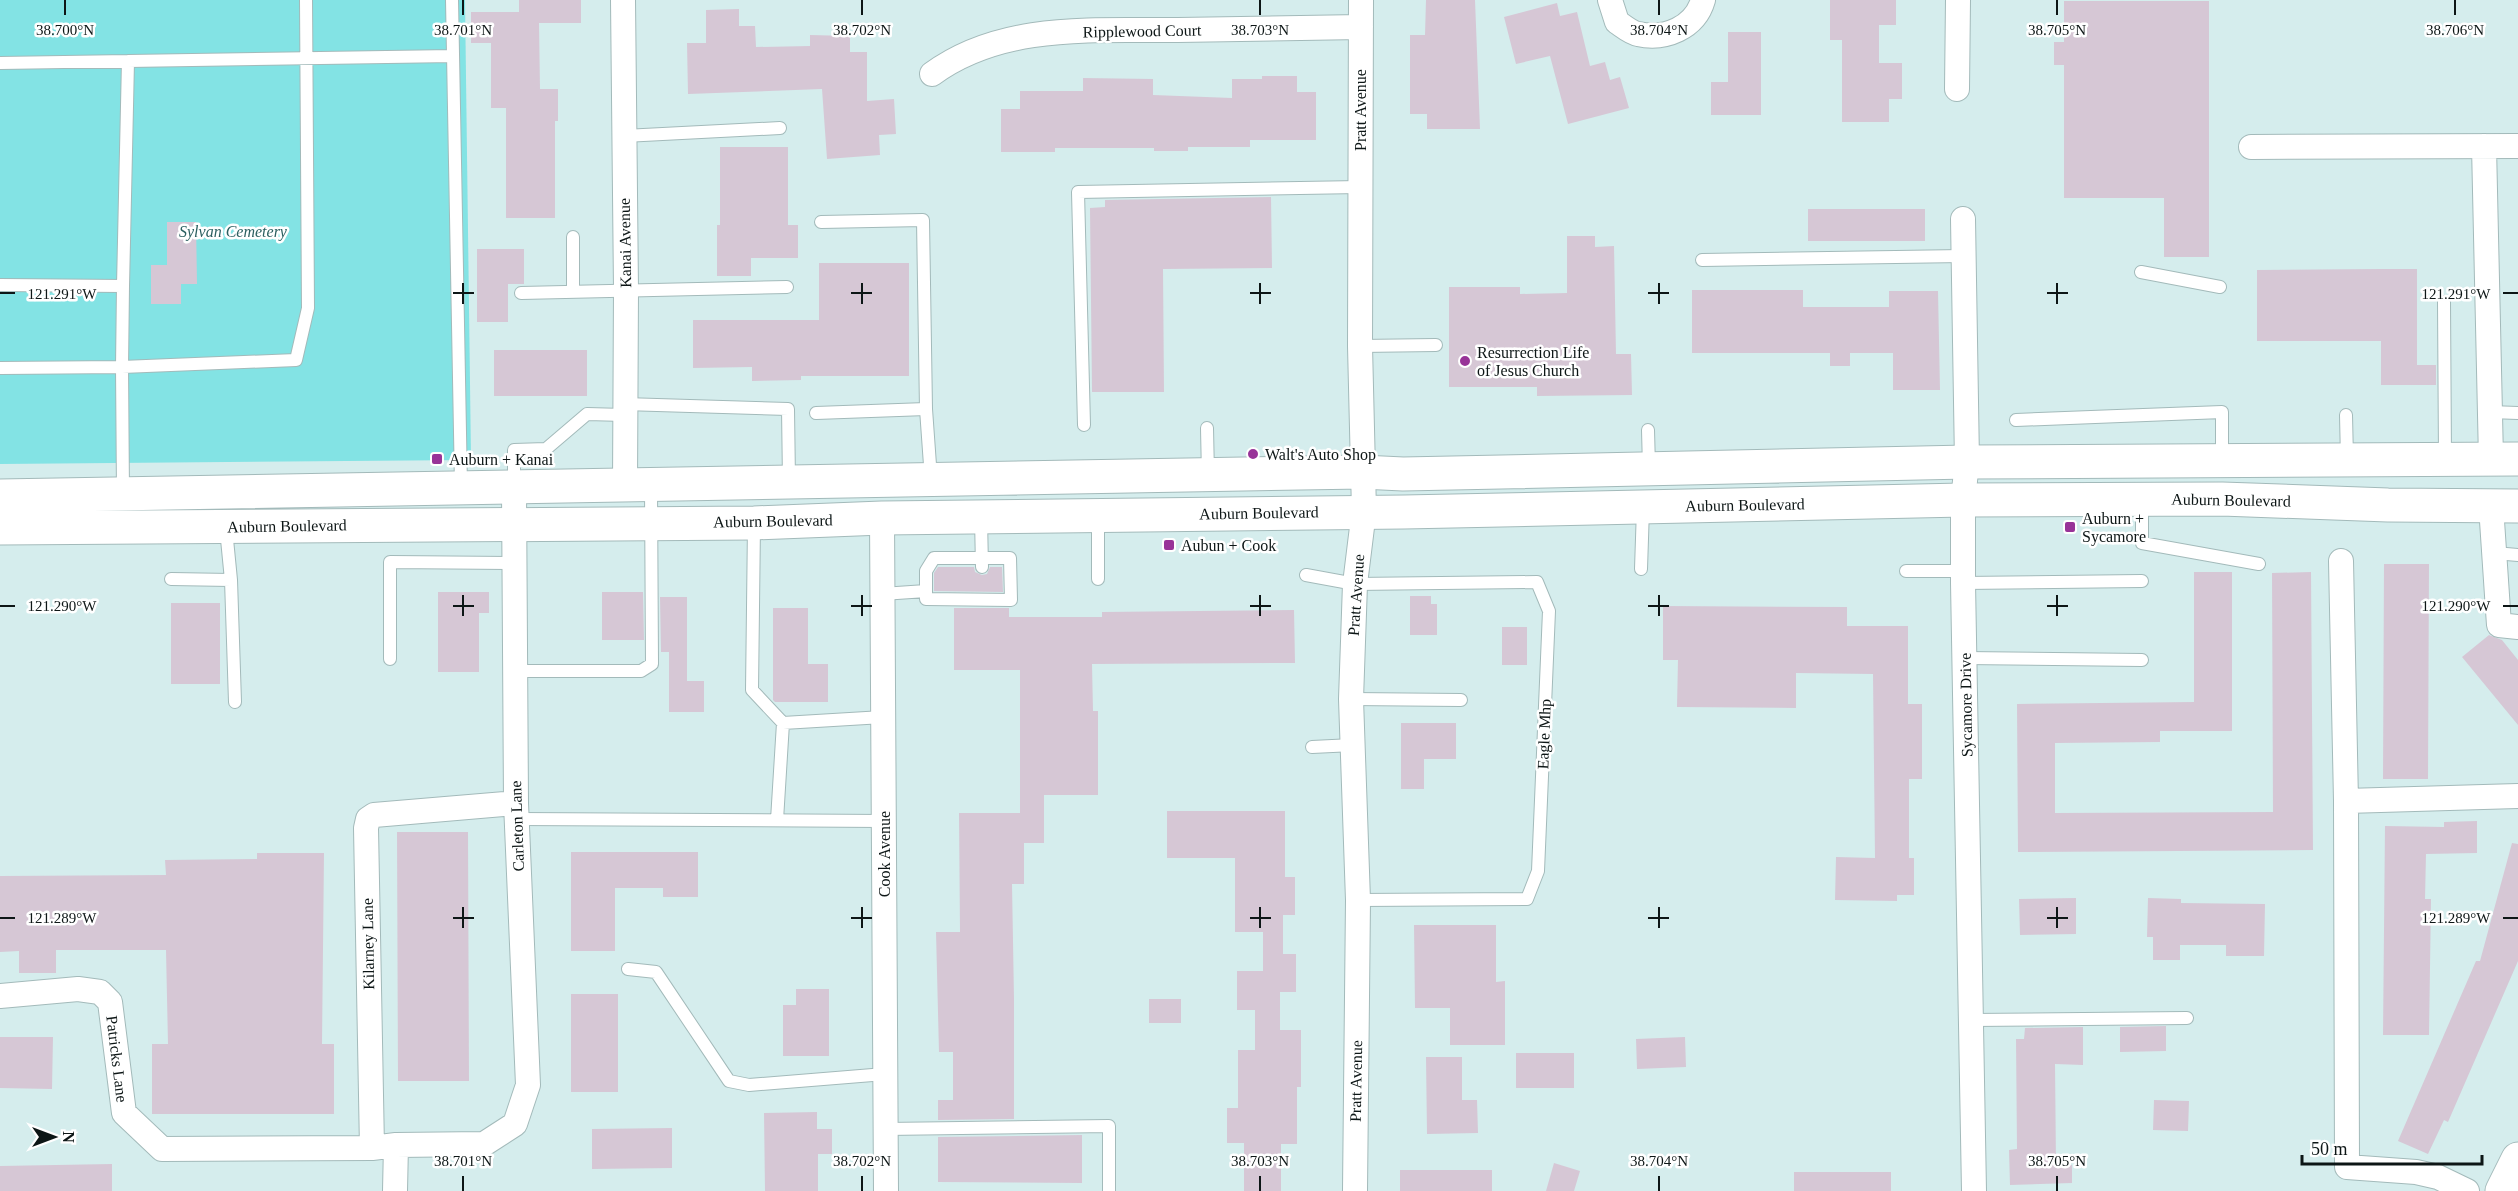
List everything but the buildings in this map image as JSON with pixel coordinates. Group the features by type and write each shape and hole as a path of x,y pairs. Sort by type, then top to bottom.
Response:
{"main road":[{"name":"Auburn Boulevard","path":"0,496 461,491 1106,475 1362,472 1403,474 1967,462 2504,459"},
{"path":"882,518 904,499 1033,495 1106,475"},
{"path":"0,510 77,510 123,494 226,528"},
{"name":"Auburn Boulevard","path":"0,528 754,523 882,518 1404,512 1963,500 2222,499 2505,506"},
{"path":"2502,1191 2518,1159"}],"street":[{"name":"Kanai Avenue","path":"623,0 626,290 624,410 638,485"},
{"name":"Pratt Avenue","path":"1355,1191 1358,900 1351,699 1355,584 1364,511 1360,346 1361,0"},
{"path":"1610,0 1617,22 1637,34 1666,34 1687,26 1703,0"},
{"path":"1958,0 1958,89"},
{"name":"Ripplewood Court","path":"932,74 946,63 976,49 1042,33 1361,27"},
{"path":"2484,146 2490,412 2504,459"},
{"path":"2252,147 2518,146"},
{"name":"Sycamore Drive","path":"1963,219 1967,462 1963,500 1963,577 1974,1191"},
{"name":"Carleton Lane","path":"396,1145 484,1144 515,1124 528,1085 516,811 514,490"},
{"path":"2505,506 2507,554 2499,625 2518,627"},
{"name":"Cook Avenue","path":"882,518 886,1191"},
{"path":"2341,561 2346,801 2348,1167 2416,1172 2438,1177 2467,1191"},
{"path":"2346,801 2518,796"},
{"name":"Kilarney Lane","path":"372,1148 366,828 368,819 374,815 516,811"},
{"name":"Patricks Lane","path":"0,996 78,989 100,992 110,1002 124,1113 162,1149 372,1148"},
{"path":"372,1148 396,1145 395,1191"}],"lane":[{"path":"0,368 122,367 296,360 308,308 306,0"},
{"path":"452,0 461,491"},
{"path":"0,63 453,56"},
{"path":"123,494 122,367 128,61"},
{"path":"624,136 780,128"},
{"path":"1084,425 1078,192 1360,187"},
{"path":"821,222 923,220 926,409 931,480"},
{"path":"573,237 573,291"},
{"path":"1702,260 1963,256"},
{"path":"2141,272 2220,287"},
{"path":"0,285 123,286"},
{"path":"521,293 787,287"},
{"path":"2444,302 2445,460"},
{"path":"1360,346 1436,345"},
{"path":"514,490 514,450 546,449 587,414 624,410 788,409 789,483"},
{"path":"816,413 926,409"},
{"path":"2016,420 2222,412 2222,460"},
{"path":"2490,412 2518,413"},
{"path":"2346,415 2348,460"},
{"path":"1207,428 1208,475"},
{"path":"1648,430 1649,467"},
{"path":"515,671 641,671 652,664 651,522 638,485"},
{"path":"2142,499 2142,543 2259,564"},
{"path":"1641,569 1643,507"},
{"path":"1098,515 1098,579"},
{"path":"981,518 982,562"},
{"path":"754,523 752,690 783,723 777,820"},
{"path":"226,528 231,580 236,702"},
{"path":"933,558 957,562 982,562 1010,558 1011,600 983,596 926,599 926,571 933,558"},
{"path":"390,659 390,562 515,563"},
{"path":"1906,571 1963,577 2142,581"},
{"path":"1306,575 1355,584"},
{"path":"171,579 231,580"},
{"name":"Eagle Mhp","path":"1355,584 1537,582 1549,612 1538,871 1527,899 1358,900"},
{"path":"882,594 926,591"},
{"path":"1965,658 2142,660"},
{"path":"1351,699 1461,700"},
{"path":"783,723 883,717"},
{"path":"1312,747 1353,746"},
{"path":"516,811 777,820 884,821"},
{"path":"628,969 656,972 729,1081 749,1085 885,1074"},
{"path":"1971,1020 2187,1018"},
{"path":"885,1128 1109,1126 1109,1191"}],"green space":[{"name":"Sylvan Cemetery","path":"0,0 465,0 471,460 0,464"}],"place":[{"name":"Resurrection Life of Jesus Church","path":"1465,361"},
{"name":"Walt's Auto Shop","path":"1253,454"},
{"name":"Auburn + Kanai","path":"437,459"},
{"name":"Auburn + Sycamore","path":"2070,527"},
{"name":"Aubun + Cook","path":"1169,545"}]}
